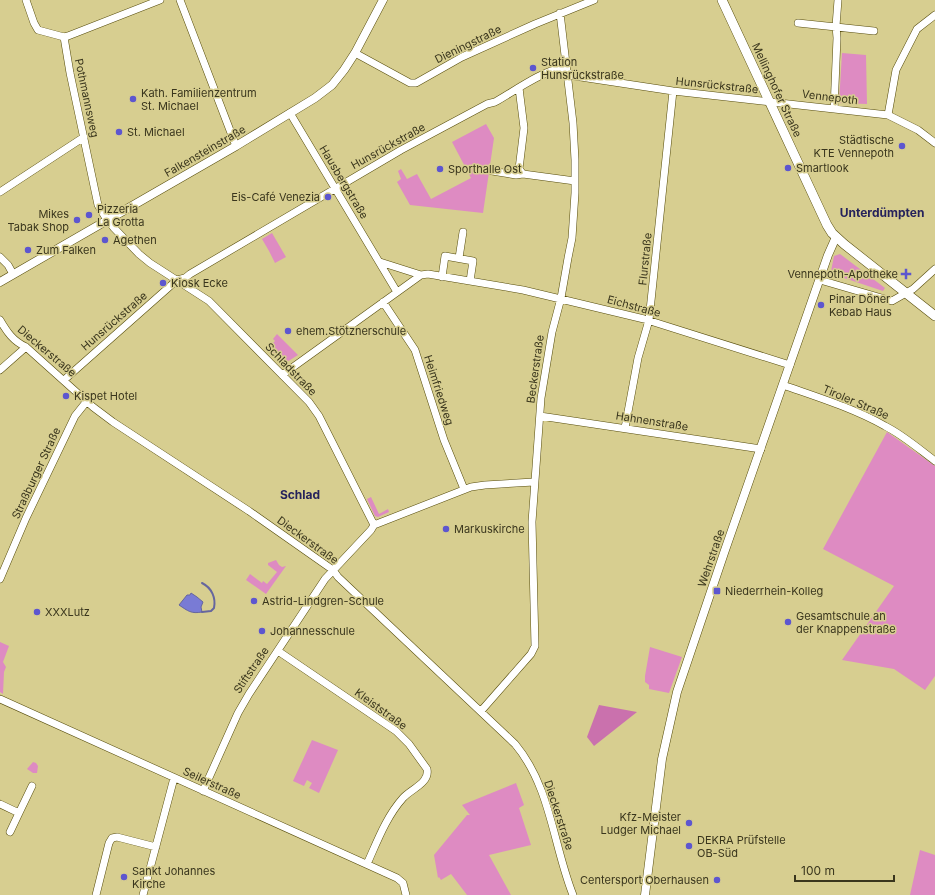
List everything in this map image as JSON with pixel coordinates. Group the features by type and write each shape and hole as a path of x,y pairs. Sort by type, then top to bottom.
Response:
{"main road":[{"name":"Mellinghofer Straße","path":"722,0 820,213 827,225 836,237 935,316"}],"street":[{"path":"26,0 38,30 64,36 160,0"},
{"path":"180,0 236,146"},
{"name":"Falkensteinstraße","path":"0,282 236,146 315,98 332,85 344,70 355,53 382,0"},
{"name":"Dieningstraße","path":"355,53 410,83 416,84 462,56 560,13 594,0"},
{"path":"834,108 838,0"},
{"name":"Beckerstraße","path":"481,711 535,648 532,539 534,482 541,398 547,356 561,298 572,238 575,193 574,144 568,72 560,13"},
{"path":"888,115 896,70 917,29 935,15"},
{"path":"798,23 874,31"},
{"name":"Pothmannsweg","path":"64,36 70,73 98,205 107,220"},
{"name":"Hunsrückstraße","path":"64,380 177,280 185,278 422,138 543,74 556,69 568,72 574,76 673,91 769,101"},
{"path":"519,88 524,128 519,169 523,174"},
{"name":"Flurstraße","path":"625,428 638,358 649,320 673,91"},
{"name":"Vennepoth","path":"769,101 780,104 787,103 888,115 918,130 935,143"},
{"name":"Hausbergstraße","path":"290,113 397,292"},
{"path":"0,192 84,137"},
{"path":"492,171 516,175 523,174 575,180"},
{"name":"Schladstraße","path":"107,220 145,260 209,301 317,412 374,525"},
{"path":"459,258 463,232"},
{"name":"Wehrstraße","path":"645,895 662,760 675,699 724,553 828,255 836,237"},
{"path":"442,277 445,256 459,258 473,261 470,282"},
{"path":"0,257 8,265 13,274"},
{"path":"380,262 421,275"},
{"path":"820,280 890,301 913,289 935,269"},
{"path":"282,375 421,275"},
{"name":"Eichstraße","path":"421,275 523,290 561,298 649,320 790,365"},
{"name":"Heimfriedweg","path":"383,302 416,350 440,427 464,490"},
{"name":"Dieckerstraße","path":"0,320 11,337 113,422 249,511 333,570 338,577 516,744 525,757 547,806 573,895"},
{"path":"0,370 26,348"},
{"name":"Tiroler Straße","path":"783,385 848,408 878,422 904,438 935,461"},
{"name":"Straßburger Straße","path":"0,579 3,561 75,416 87,401"},
{"name":"Hahnenstraße","path":"540,416 761,448"},
{"path":"333,570 338,567 374,525 464,490 485,485 534,482"},
{"name":"Stiftstraße","path":"203,791 241,706 325,579 333,570"},
{"name":"Kleiststraße","path":"278,651 396,732 412,748 427,769 428,774 425,780 405,796 391,814 367,864"},
{"name":"Seilerstraße","path":"0,699 401,880 406,895"},
{"path":"143,895 174,778"},
{"path":"10,832 32,786"},
{"path":"0,804 19,813"},
{"path":"96,895 109,843 112,838 117,837 156,847"}],"shaded area":[{"path":"842,53 866,55 867,104 839,103"},
{"path":"486,124 494,138 483,213 410,205 397,182 401,179 398,171 401,169 407,179 417,174 431,199 471,178 452,142"},
{"path":"272,233 286,257 275,263 262,239"},
{"path":"840,254 885,288 883,291 832,274 831,271 834,256"},
{"path":"277,334 298,355 282,365 271,351 274,348 271,345 275,341 273,339"},
{"path":"887,432 935,466 935,676 925,690 894,669 842,660 894,586 823,549"},
{"path":"371,497 379,514 388,509 389,512 378,517 375,516 367,499"},
{"path":"276,560 282,567 286,566 266,594 246,580 250,574 262,583 263,581 267,584 277,572 268,565 268,563"},
{"path":"191,593 203,602 201,607 202,612 190,612 179,605 187,595 190,595"},
{"path":"0,642 9,646 3,662 6,667 4,672 3,694 0,692"},
{"path":"650,647 682,657 669,693 649,689 649,685 645,682"},
{"path":"599,705 637,712 594,746 587,737"},
{"path":"312,740 338,750 319,793 309,788 312,783 307,780 304,786 293,781"},
{"path":"33,762 38,766 37,773 33,773 27,769"},
{"path":"516,783 524,805 519,808 531,845 489,855 511,895 467,895 451,874 441,880 439,877 438,878 434,855 467,815 470,815 462,805"},
{"path":"920,850 935,855 935,895 910,895"}],"waterway":[{"path":"202,583 211,590 214,597 214,608 211,611 202,612"}],"place":[{"name":"Station Hunsrückstraße","path":"533,68"},
{"name":"Kath. Familienzentrum St. Michael","path":"133,99"},
{"name":"St. Michael","path":"119,132"},
{"name":"Städtische KTE Vennepoth","path":"902,146"},
{"name":"Smartlook","path":"788,168"},
{"name":"Sporthalle Ost","path":"440,169"},
{"name":"Eis-Café Venezia","path":"328,197"},
{"name":"Pizzeria La Grotta","path":"89,215"},
{"name":"Mikes Tabak Shop","path":"77,220"},
{"name":"Agethen","path":"105,240"},
{"name":"Zum Falken","path":"28,250"},
{"name":"Vennepoth-Apotheke","path":"906,274"},
{"name":"Kiosk Ecke","path":"163,283"},
{"name":"Pinar Döner Kebab Haus","path":"821,305"},
{"name":"ehem.Stötznerschule","path":"288,331"},
{"name":"Kispet Hotel","path":"66,396"},
{"name":"Markuskirche","path":"446,529"},
{"name":"Niederrhein-Kolleg","path":"717,591"},
{"name":"Astrid-Lindgren-Schule","path":"254,601"},
{"name":"XXXLutz","path":"37,612"},
{"name":"Gesamtschule an der Knappenstraße","path":"788,622"},
{"name":"Johannesschule","path":"262,631"},
{"name":"Kfz-Meister Ludger Michael","path":"689,823"},
{"name":"DEKRA Prüfstelle OB-Süd","path":"689,846"},
{"name":"Sankt Johannes Kirche","path":"124,877"},
{"name":"Centersport Oberhausen","path":"717,880"}],"district":[{"name":"Unterdümpten","path":"882,213"},
{"name":"Schlad","path":"300,495"}]}
